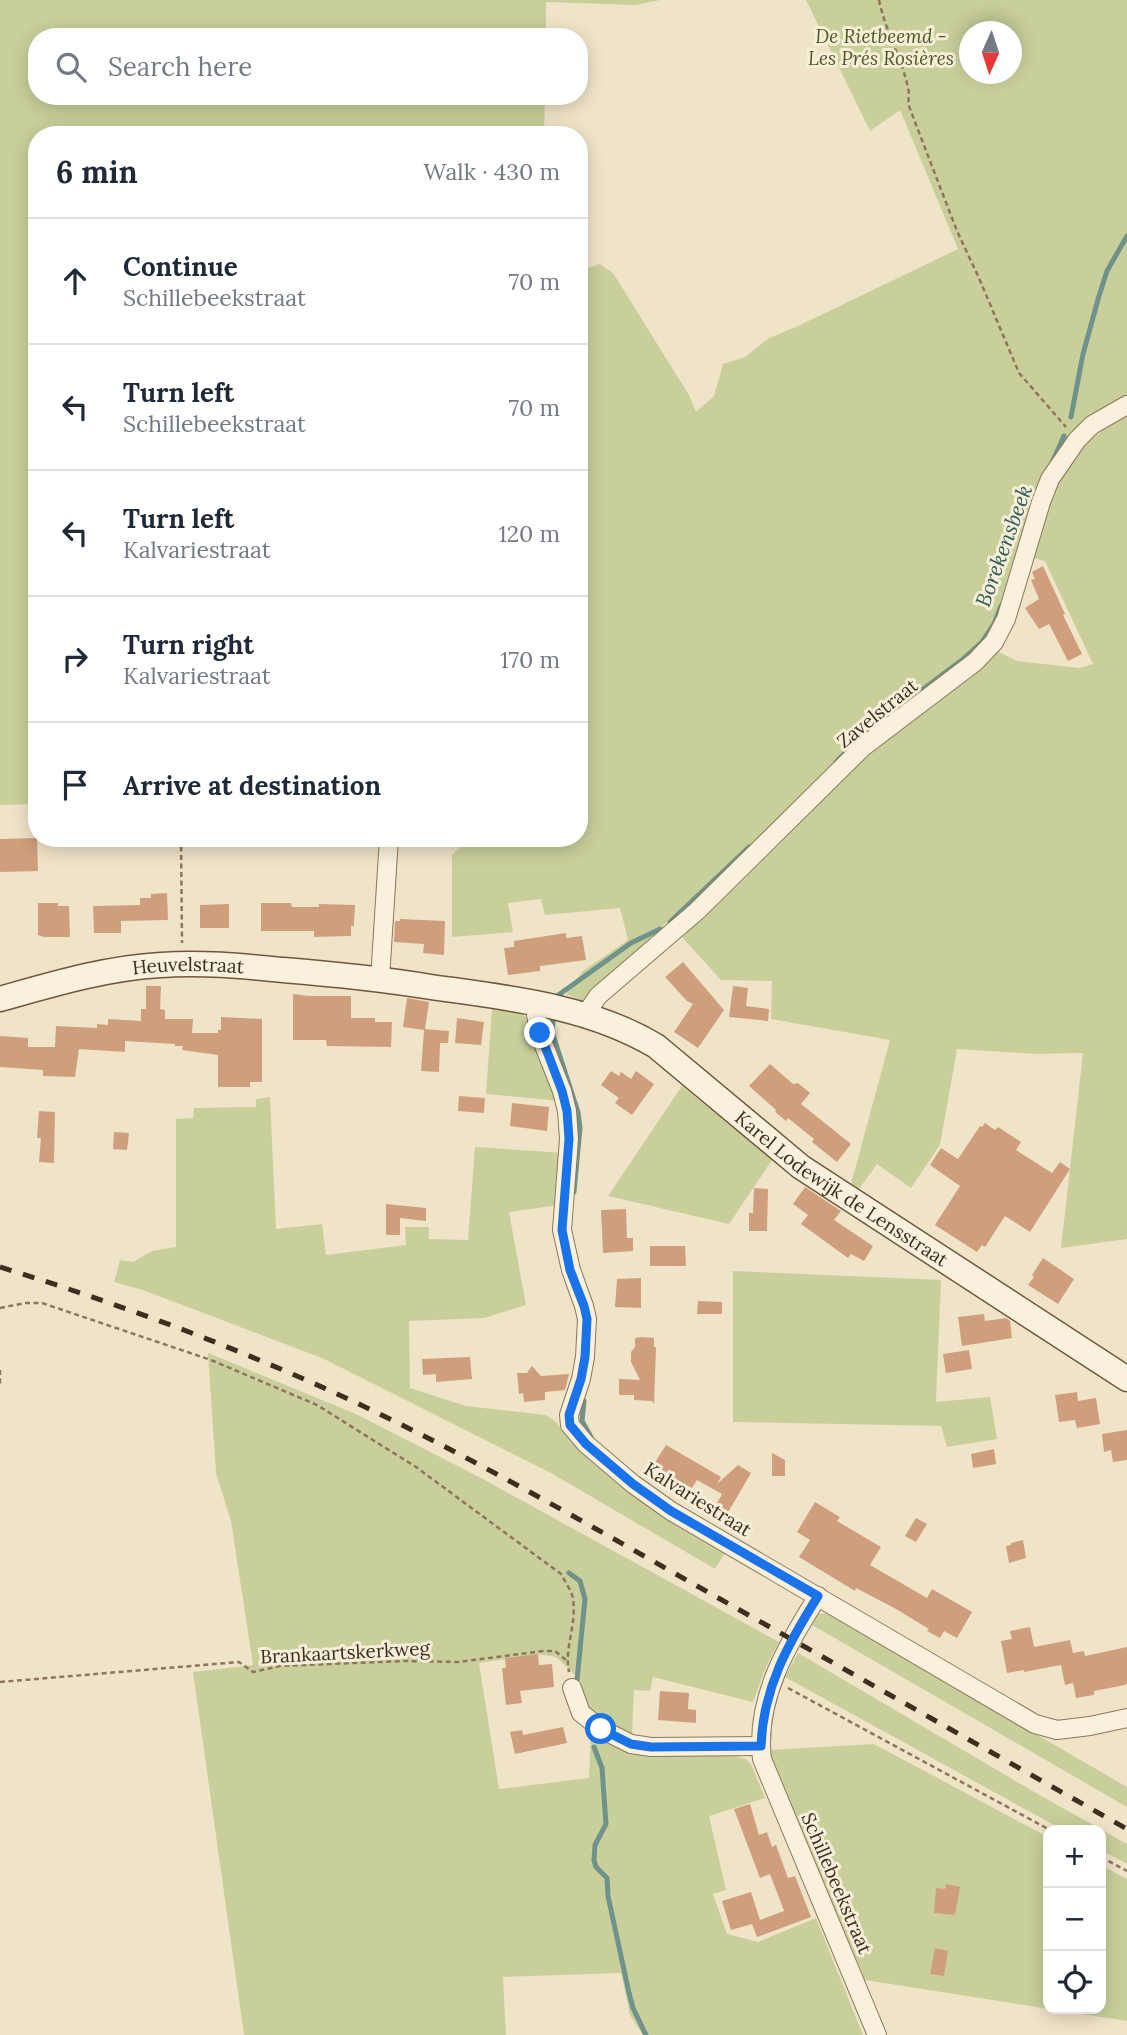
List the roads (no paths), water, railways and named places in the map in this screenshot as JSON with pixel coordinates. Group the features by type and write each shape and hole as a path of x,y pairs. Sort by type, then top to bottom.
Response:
{"street":[{"name":"Zavelstraat","path":"586,1014 598,996 697,911 863,747 975,662 994,642 1006,619 1050,479 1077,440 1092,425 1127,405"},
{"path":"380,979 388,847"},
{"name":"Heuvelstraat","path":"0,999 110,970 213,964 380,979 544,1005"},
{"name":"Karel Lodewijk de Lensstraat","path":"544,1005 586,1014 633,1032 656,1046 801,1167 1127,1379"},
{"name":"Kalvariestraat","path":"544,1005 540,1033 567,1111 569,1139 562,1230 570,1270 587,1319 585,1357 569,1415 570,1425 586,1444 633,1484 671,1511 1035,1724 1057,1730 1127,1718"},
{"name":"Schillebeekstraat","path":"818,1596 784,1655 773,1680 764,1707 762,1759 877,2035"},
{"path":"572,1689 581,1713 601,1729 631,1744 651,1747 761,1746"}],"waterway":[{"name":"Borekensbeek","path":"1071,417 1083,354 1099,296 1107,271 1127,236"},
{"name":"Borekensbeek","path":"1051,465 1064,436"},
{"name":"Borekensbeek","path":"862,735 982,642 994,624 1001,606"},
{"name":"Borekensbeek","path":"836,762 856,742"},
{"name":"Borekensbeek","path":"670,922 749,847"},
{"name":"Borekensbeek","path":"557,996 631,943 660,929"},
{"name":"Borekensbeek","path":"553,1020 552,1032 578,1112 580,1128 574,1192"},
{"name":"Borekensbeek","path":"584,1401 582,1421 591,1437"},
{"name":"Borekensbeek","path":"569,1573 580,1581 585,1599 577,1680"},
{"name":"Borekensbeek","path":"594,1747 602,1768 606,1824 595,1845 594,1860 596,1867 607,1878 608,1896 629,1993 646,2035"}],"railway":[{"path":"0,1267 92,1297 228,1347 408,1428 593,1527 1127,1829"}],"park label":[{"name":"De Rietbeemd - Les Prés Rosières","path":"881,47"}]}
